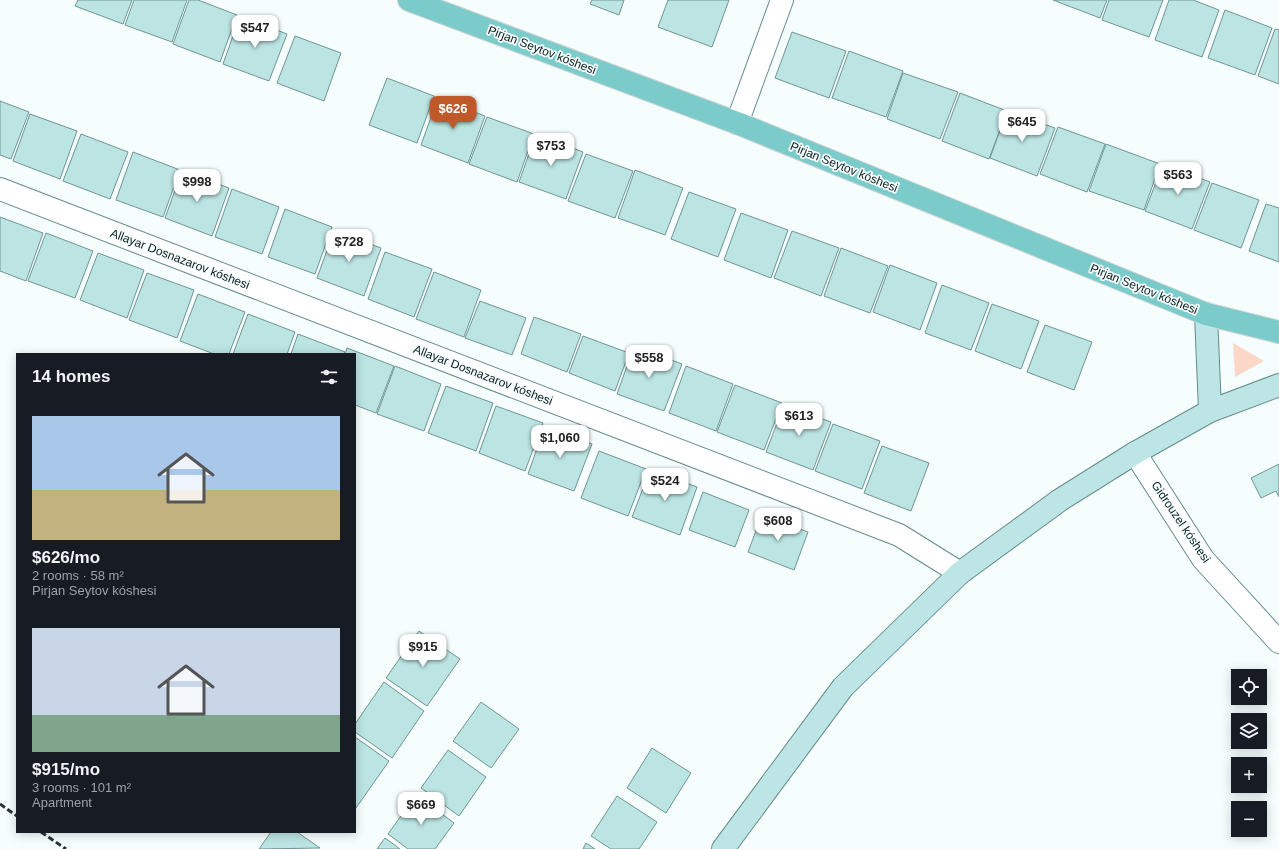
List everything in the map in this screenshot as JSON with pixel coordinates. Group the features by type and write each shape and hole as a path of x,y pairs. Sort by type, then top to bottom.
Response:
{"main road":[{"name":"Pirjan Seytov kóshesi","path":"409,0 737,123 1206,314 1279,332"}],"street":[{"path":"737,123 782,0"},
{"name":"Allayar Dosnazarov kóshesi","path":"0,189 899,535 960,573"},
{"path":"1206,314 1210,411"},
{"path":"722,849 843,687 960,573 1060,500 1135,453 1210,411 1279,385"},
{"name":"Gidrouzel kóshesi","path":"1135,453 1203,559 1279,642"}],"shaded area":[{"path":"1233,343 1264,361 1235,377"}],"building":[{"path":"78,0 132,0 123,24 75,6"},
{"path":"134,0 187,0 172,42 125,25"},
{"path":"189,0 198,0 237,15 220,62 173,44"},
{"path":"592,0 624,0 619,15 590,4"},
{"path":"668,0 729,0 712,47 658,27"},
{"path":"1053,0 1107,0 1100,18"},
{"path":"1109,0 1163,0 1149,37 1102,20"},
{"path":"1169,0 1193,0 1219,10 1202,57 1155,40"},
{"path":"1225,10 1272,28 1255,75 1208,58"},
{"path":"240,16 287,34 269,81 223,64"},
{"path":"1275,29 1279,30 1279,84 1258,76"},
{"path":"792,32 846,51 829,98 775,78"},
{"path":"295,36 341,53 324,101 277,83"},
{"path":"849,51 903,71 886,117 832,98"},
{"path":"903,73 958,92 940,139 887,119"},
{"path":"387,78 434,96 417,143 369,125"},
{"path":"960,93 1007,111 989,159 942,141"},
{"path":"438,98 485,116 468,163 421,145"},
{"path":"0,101 29,112 11,159 0,155"},
{"path":"1007,111 1055,128 1037,176 990,158"},
{"path":"30,114 77,131 60,179 13,161"},
{"path":"487,117 534,134 517,182 469,164"},
{"path":"1058,127 1105,144 1087,192 1040,174"},
{"path":"81,134 128,152 110,199 63,181"},
{"path":"536,134 583,152 566,199 519,182"},
{"path":"1106,144 1160,164 1144,210 1089,191"},
{"path":"133,152 180,170 163,217 116,200"},
{"path":"586,154 633,171 615,218 568,201"},
{"path":"1163,164 1210,182 1192,229 1145,211"},
{"path":"635,170 683,188 665,235 618,218"},
{"path":"182,171 229,188 212,236 165,218"},
{"path":"1212,183 1259,200 1241,248 1194,230"},
{"path":"232,189 279,207 262,254 215,237"},
{"path":"689,192 736,209 718,257 671,239"},
{"path":"1266,204 1279,208 1279,262 1249,251"},
{"path":"285,209 332,227 315,274 268,257"},
{"path":"741,213 788,230 771,278 724,260"},
{"path":"0,217 43,233 26,281 0,271"},
{"path":"334,231 381,248 364,296 317,278"},
{"path":"792,231 839,248 821,296 774,278"},
{"path":"46,233 93,251 75,298 28,281"},
{"path":"841,248 888,266 870,313 824,296"},
{"path":"385,252 432,269 414,317 368,299"},
{"path":"98,253 144,270 127,318 80,300"},
{"path":"890,265 937,283 920,330 873,312"},
{"path":"434,272 481,290 464,337 416,319"},
{"path":"147,273 194,290 177,338 129,320"},
{"path":"942,285 989,303 971,350 925,333"},
{"path":"198,294 245,312 229,353 211,353 180,341"},
{"path":"480,301 526,318 512,355 465,338"},
{"path":"992,304 1039,321 1021,369 975,351"},
{"path":"248,314 295,332 287,353 233,353"},
{"path":"534,317 581,334 567,372 521,354"},
{"path":"1045,325 1092,342 1074,390 1027,372"},
{"path":"298,334 345,352 344,353 291,353"},
{"path":"583,336 629,353 615,391 569,373"},
{"path":"634,346 682,364 664,411 617,394"},
{"path":"347,348 394,366 376,413 356,405 356,353 345,353"},
{"path":"395,366 441,384 424,431 377,414"},
{"path":"686,366 733,384 716,431 669,413"},
{"path":"735,385 782,403 764,450 717,432"},
{"path":"446,386 493,403 476,451 428,433"},
{"path":"784,405 831,422 813,470 766,452"},
{"path":"496,406 543,423 525,471 479,453"},
{"path":"833,424 880,441 862,489 815,471"},
{"path":"545,426 592,444 574,491 528,474"},
{"path":"882,446 929,463 911,511 864,493"},
{"path":"599,451 646,469 628,516 581,498"},
{"path":"1279,464 1279,497 1276,491 1261,498 1251,478"},
{"path":"650,470 697,487 680,535 632,517"},
{"path":"703,492 749,510 735,547 689,530"},
{"path":"762,515 808,532 794,570 748,552"},
{"path":"419,631 460,659 427,706 386,678"},
{"path":"384,682 424,711 392,758 356,733 356,723"},
{"path":"481,702 519,729 491,768 453,741"},
{"path":"356,738 389,761 356,808"},
{"path":"652,748 691,773 666,813 627,788"},
{"path":"448,750 486,777 459,816 421,788"},
{"path":"416,795 454,823 435,849 408,849 388,834"},
{"path":"617,796 657,822 639,849 611,849 591,836"},
{"path":"270,833 298,833 320,848 259,849"},
{"path":"385,838 400,849 377,849"},
{"path":"586,843 595,849 583,849"}],"railway":[{"path":"0,804 16,815"},
{"path":"42,833 66,849"}]}
